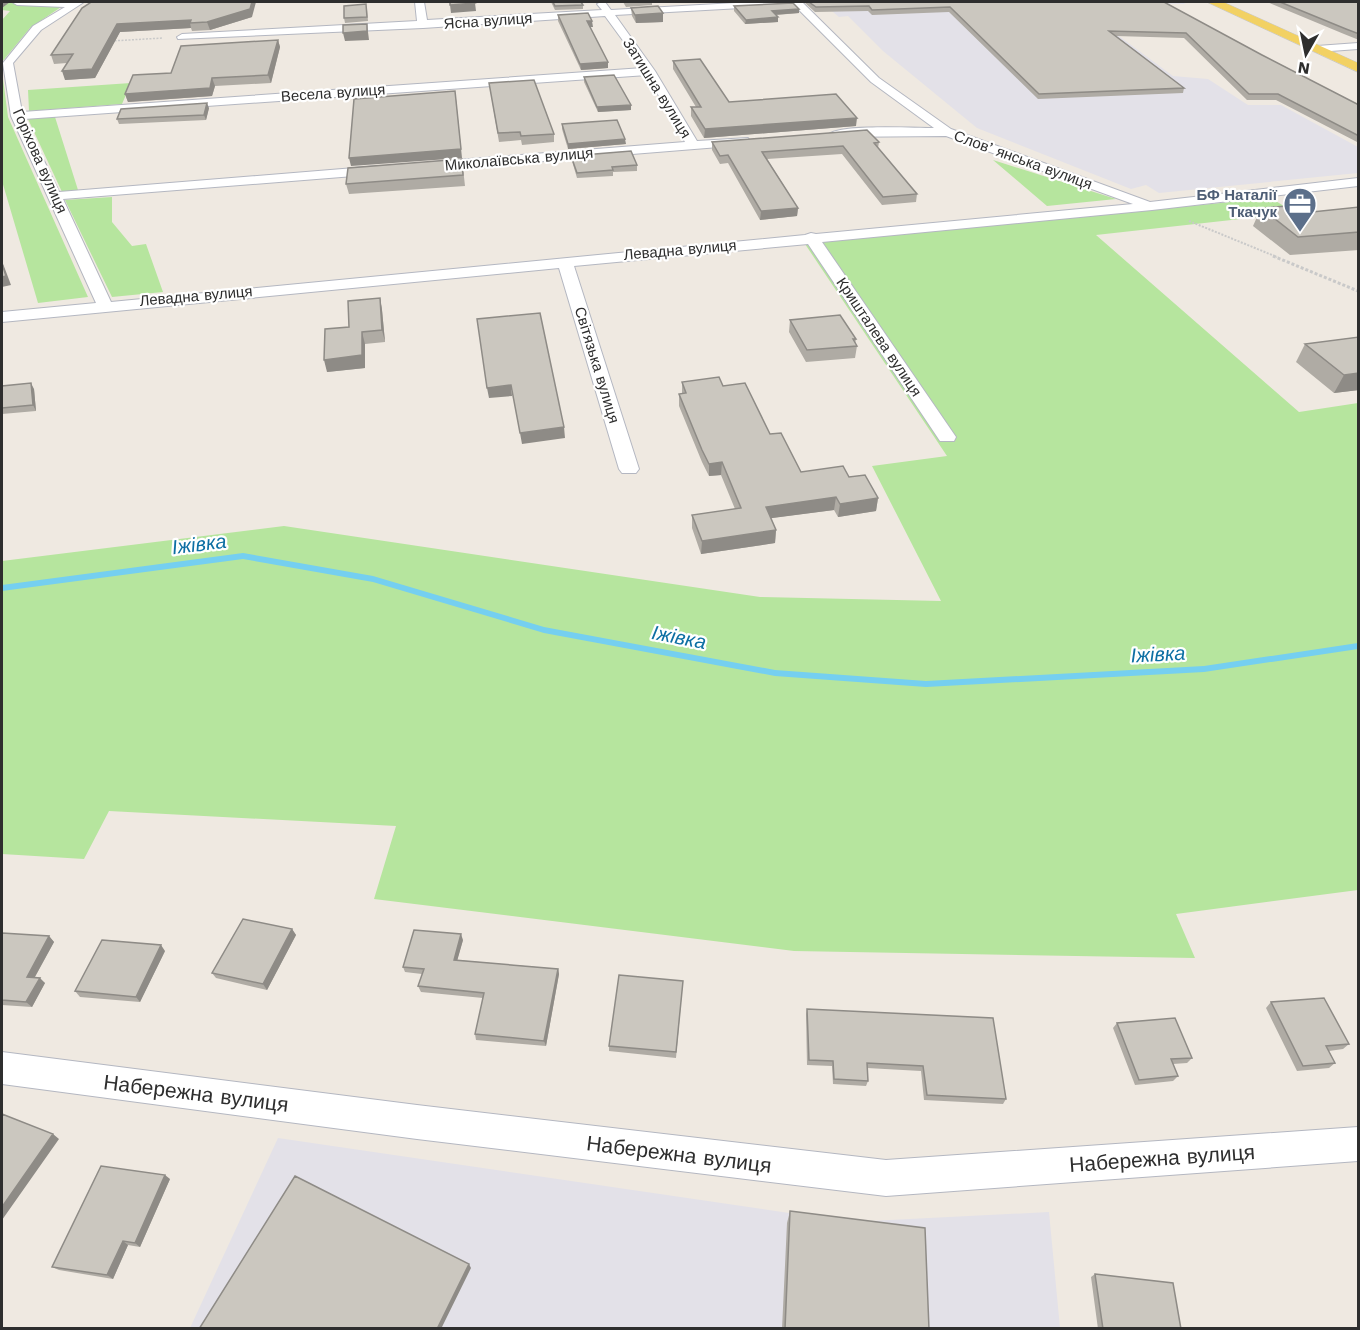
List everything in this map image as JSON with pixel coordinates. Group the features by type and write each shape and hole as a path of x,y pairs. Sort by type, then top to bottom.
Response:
{"main road":[{"path":"1213,2 1359,68"}],"street":[{"path":"17,2 76,3"},
{"path":"419,2 423,25"},
{"name":"Затишна вулиця","path":"600,2 650,71 693,145"},
{"name":"Ясна вулиця","path":"182,37 795,2"},
{"name":"Словʼянська вулиця","path":"795,2 875,80 947,132 1152,206"},
{"name":"Горіхова вулиця","path":"76,3 37,28 8,63 17,116 105,305"},
{"path":"1317,49 1359,46"},
{"name":"Весела вулиця","path":"17,116 650,71"},
{"path":"818,135 874,131 947,132"},
{"name":"Миколаївська вулиця","path":"421,167 761,140"},
{"path":"55,196 398,169"},
{"name":"Левадна вулиця","path":"2,317 105,305 1152,206 1359,182"},
{"name":"Кришталева вулиця","path":"811,237 947,437"},
{"name":"Світязька вулиця","path":"565,261 629,469"},
{"name":"Набережна вулиця","path":"2,1068 428,1124 886,1178 1359,1144"}],"path":[{"path":"101,42 182,37"},
{"path":"1152,206 1359,291"}],"shaded area":[{"path":"821,2 1073,2 1173,76 1208,79 1248,105 1281,105 1358,147 1358,173 1159,193 1146,185 1131,189 977,128 883,51 848,16 839,17"},
{"path":"1073,2 1181,2 1186,4"},
{"path":"278,1138 850,1222 1049,1212 1060,1328 190,1328"}],"green space":[{"path":"2,2 64,5 30,28 2,62 2,20 10,11 2,10"},
{"path":"2,71 8,117 88,297 38,303 2,181"},
{"path":"131,83 122,104 29,111 28,90"},
{"path":"55,117 78,190 62,192 28,119"},
{"path":"993,160 1116,199 1047,206"},
{"path":"112,197 112,222 132,246 146,244 163,292 112,297 65,200"},
{"path":"1271,198 1295,213 1096,235 1299,412 1358,403 1358,890 1176,914 1195,958 794,951 374,899 396,826 109,811 84,859 2,854 2,561 284,526 760,597 941,601 872,466 947,456 805,244"}],"building":[{"path":"91,2 252,2 250,9 207,22 190,23 191,20 117,24 92,69 62,71 73,54 51,55 82,8"},
{"path":"450,2 474,2 475,3 450,5"},
{"path":"553,2 581,2 583,5 555,6"},
{"path":"809,2 1164,2 1359,105 1359,136 1278,94 1249,94 1186,33 1109,31 1184,88 1039,94 950,7 872,10 869,6 816,7"},
{"path":"1280,2 1359,2 1359,34 1346,29"},
{"path":"793,3 799,9 772,11 778,17 746,20 734,6"},
{"path":"366,4 367,17 344,18 344,6"},
{"path":"658,6 663,13 635,15 631,8"},
{"path":"588,13 592,21 587,21 608,62 580,64 558,15"},
{"path":"367,24 367,31 343,33 343,25"},
{"path":"278,40 268,75 212,78 210,88 125,94 133,75 171,73 181,46"},
{"path":"700,59 729,102 836,94 857,118 705,129 691,107 701,107 673,61"},
{"path":"614,75 631,105 597,107 584,77"},
{"path":"534,80 554,134 521,136 520,132 498,133 489,83"},
{"path":"455,91 461,149 349,158 354,99"},
{"path":"207,103 204,115 117,119 121,109"},
{"path":"617,120 625,139 568,144 562,124"},
{"path":"867,130 879,142 874,143 917,194 883,197 843,146 762,152 798,208 761,211 728,155 720,156 712,142"},
{"path":"631,151 637,165 577,173 571,156"},
{"path":"462,159 463,175 346,184 348,168"},
{"path":"1303,205 1312,212 1359,207 1359,232 1298,237 1261,208"},
{"path":"2,264 6,276 2,277"},
{"path":"380,298 382,330 362,332 362,355 324,360 325,329 349,327 348,301"},
{"path":"540,313 564,427 520,433 511,385 487,388 477,319"},
{"path":"840,315 856,339 853,339 857,346 807,350 790,320"},
{"path":"1359,337 1359,373 1344,375 1305,344"},
{"path":"719,377 723,386 745,383 770,434 781,433 801,472 843,466 849,477 865,475 878,498 840,504 836,497 766,507 776,530 702,541 692,515 741,508 722,462 709,464 679,394 686,393 682,382"},
{"path":"31,383 33,405 2,408 2,386"},
{"path":"243,919 292,929 263,984 212,973"},
{"path":"414,930 461,934 454,960 558,969 544,1041 475,1034 484,993 418,986 424,969 403,967"},
{"path":"2,933 49,936 27,977 40,978 26,1002 2,1000"},
{"path":"102,940 161,945 136,997 75,991"},
{"path":"619,975 683,981 676,1052 609,1046"},
{"path":"1324,998 1349,1044 1326,1046 1335,1063 1303,1066 1271,1002"},
{"path":"807,1009 993,1018 1006,1099 927,1095 923,1066 867,1063 868,1081 834,1079 833,1061 809,1060"},
{"path":"1175,1018 1192,1058 1171,1059 1178,1076 1139,1080 1117,1023"},
{"path":"2,1114 53,1134 2,1207"},
{"path":"101,1166 165,1175 135,1243 123,1241 107,1275 52,1267"},
{"path":"295,1176 469,1264 437,1329 199,1329"},
{"path":"790,1211 925,1228 929,1329 785,1329"},
{"path":"1095,1274 1173,1283 1181,1329 1103,1329"}],"waterway":[{"name":"Іжівка","path":"2,588 243,556 373,579 544,630 775,673 926,684 1204,669 1358,646"}],"place":[{"name":"БФ Наталії Ткачук","path":"1300,233"}]}
